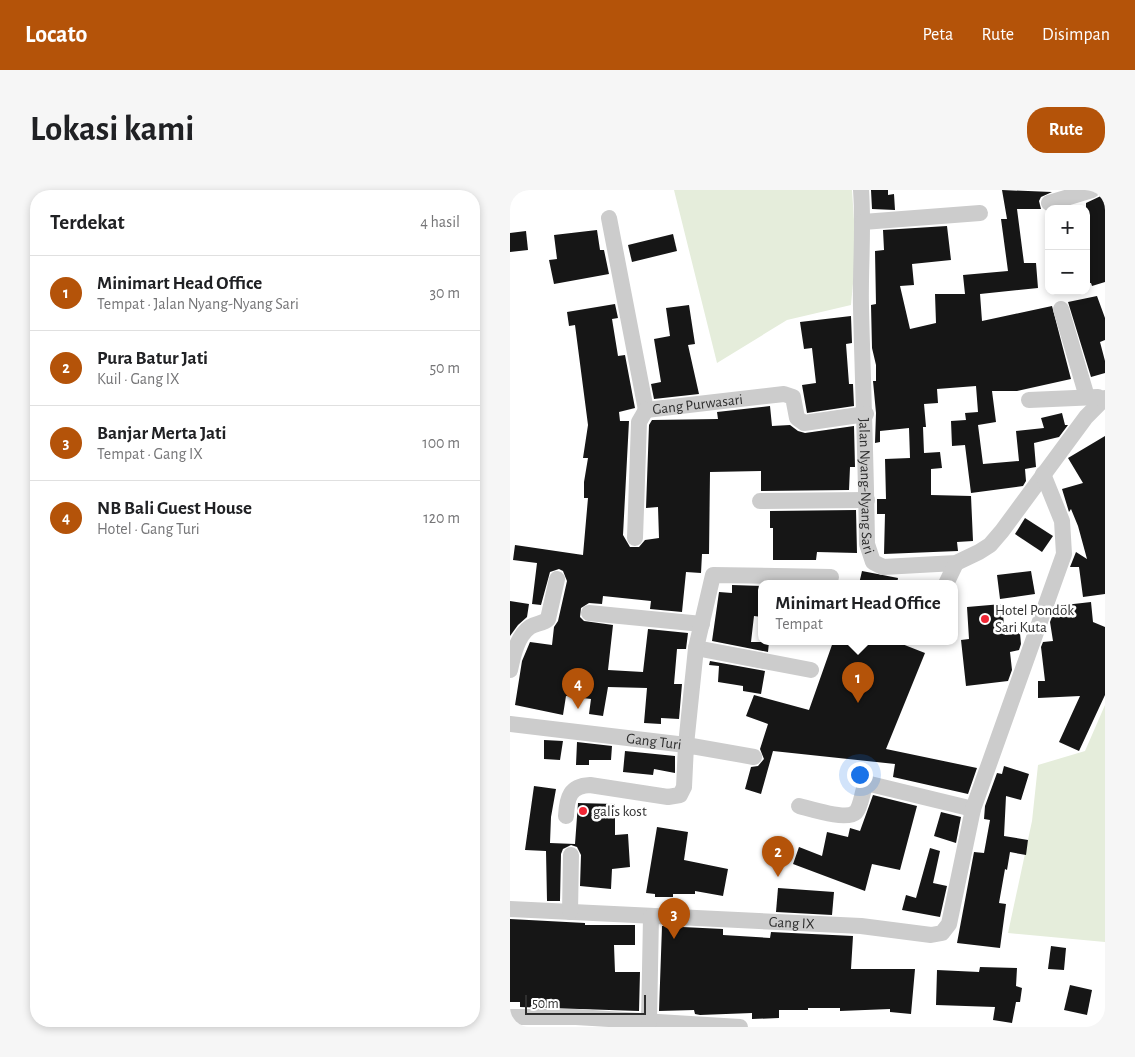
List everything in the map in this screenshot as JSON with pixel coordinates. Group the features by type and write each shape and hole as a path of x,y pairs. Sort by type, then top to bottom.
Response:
{"street":[{"name":"Jalan Nyang-Nyang Sari","path":"861,190 863,222 861,308 866,414 868,544 873,562 878,566 891,568 956,563 990,545 1086,417 1105,398"},
{"path":"1049,203 1092,190"},
{"path":"863,222 980,214"},
{"name":"Gang Purwasari","path":"608,218 646,410 784,394 793,397 797,418 804,423 866,414"},
{"path":"1061,309 1087,397"},
{"path":"1029,400 1105,398"},
{"path":"635,538 639,422 646,410"},
{"path":"799,806 840,816 851,815 858,810 865,786 870,784 972,809 1064,554 1062,521 1043,474"},
{"path":"760,500 867,500"},
{"path":"948,580 956,563"},
{"name":"Gang Turi","path":"510,724 686,745 696,648 713,575 831,577"},
{"path":"510,670 514,654 522,636 529,628 548,619 557,579"},
{"path":"589,613 702,624"},
{"path":"696,648 811,670"},
{"path":"566,816 568,798 572,790 579,786 590,785 668,797 680,795 684,786 686,745 754,757"},
{"name":"Gang IX","path":"510,909 851,926 932,935 942,933 949,924 972,809"},
{"path":"570,912 571,856"},
{"path":"649,1022 652,917"},
{"path":"510,1017 576,1022 649,1022 740,1027"}],"green space":[{"path":"674,190 852,190 856,250 851,305 787,320 717,363"},
{"path":"1105,705 1105,942 1008,933 1032,821 1038,765 1085,751"}],"building":[{"path":"871,190 888,190 888,195 894,194 895,210 872,209"},
{"path":"1002,190 1052,192 1041,197 1039,201 1041,209 1017,209 1024,263 1036,263 1038,288 980,294 982,321 1052,306 1071,379 1017,391 992,391 996,422 978,425 983,464 1019,461 1016,431 1044,428 1041,418 1062,413 1065,425 1068,425 1059,437 1034,443 1036,467 1025,469 1026,481 1023,486 971,493 965,445 952,446 951,421 966,420 965,413 978,412 976,386 937,389 938,403 924,404 926,427 923,427 924,453 940,452 942,468 931,469 931,495 971,496 973,541 957,542 958,551 884,554 885,514 877,514 877,499 886,499 885,459 910,458 909,428 880,431 880,442 875,443 876,413 873,381 876,381 876,365 872,348 871,305 876,304 875,251 884,250 883,230 947,226 951,260 912,264 914,285 900,286 910,329 936,323 935,294 965,294 963,275 1008,271 1001,219 1007,219"},
{"path":"1105,194 1105,282 1092,286 1090,283 1090,205 1086,205 1086,203"},
{"path":"597,230 600,250 604,250 609,274 554,284 549,260 557,259 554,235"},
{"path":"526,231 528,250 510,252 510,233"},
{"path":"673,234 677,251 632,262 628,245"},
{"path":"1097,296 1105,318 1105,340 1100,342 1105,361 1105,373 1091,377 1068,302"},
{"path":"615,304 618,318 612,319 618,356 625,355 635,408 619,412 620,421 629,421 623,535 630,547 639,547 645,540 659,538 658,507 646,508 649,425 652,420 718,419 717,412 770,406 772,426 790,425 798,431 805,433 854,426 855,467 850,467 849,490 761,491 761,471 710,472 709,554 702,554 701,573 686,572 682,612 650,609 651,601 603,596 602,604 589,603 581,608 580,617 584,621 613,625 608,670 643,672 648,629 688,633 686,649 677,649 674,684 682,684 679,719 661,718 661,724 644,723 647,688 608,687 603,716 589,714 591,699 566,696 563,715 515,705 522,661 530,642 552,645 554,627 558,621 567,581 563,571 559,569 550,572 541,605 532,604 537,563 513,560 515,545 583,555 588,498 584,498 584,482 588,458 583,458 588,425 575,325 569,326 567,312"},
{"path":"689,305 695,344 688,345 699,394 654,399 651,384 661,382 654,339 670,336 666,308"},
{"path":"851,316 852,343 846,344 849,384 853,384 854,406 807,413 802,385 816,383 812,348 804,349 800,322"},
{"path":"1105,436 1105,594 1083,597 1079,567 1070,567 1076,552 1087,559 1078,526 1071,509 1069,512 1062,489 1083,483 1068,458"},
{"path":"856,510 857,553 817,552 816,560 773,560 773,528 770,528 770,511"},
{"path":"1025,518 1053,536 1042,552 1015,534"},
{"path":"862,571 898,578 898,580 860,580"},
{"path":"1031,571 1035,594 1000,599 997,575"},
{"path":"732,585 758,586 758,616 754,616 751,642 758,642 758,645 769,645 768,652 712,641 719,592 732,593"},
{"path":"510,601 529,604 527,617 510,636"},
{"path":"1091,602 1093,622 1105,627 1105,695 1079,751 1059,742 1080,696 1038,698 1038,681 1045,681 1041,647 1043,642 1053,641 1050,622 1056,606"},
{"path":"1002,604 1005,635 1020,633 1021,644 1019,650 1010,652 1012,670 1008,681 966,686 961,640 969,639 967,607"},
{"path":"832,645 905,645 925,653 886,749 977,768 968,794 893,777 895,764 773,751 761,794 745,789 751,767 758,766 764,759 760,749 768,724 746,716 754,695 809,710"},
{"path":"710,661 765,671 761,694 743,691 743,686 718,682 719,666 709,665"},
{"path":"544,740 563,741 560,760 544,759"},
{"path":"577,742 612,746 611,760 589,760 589,765 576,765"},
{"path":"625,751 675,756 675,773 654,769 653,775 623,772"},
{"path":"1004,766 1029,774 1021,800 1006,796 1004,836 1028,840 1026,855 1010,852 1007,870 1005,869 999,903 1006,904 1000,948 957,943 974,852 984,853 990,820 984,819 985,806 997,773 1002,774"},
{"path":"534,786 556,789 551,817 550,843 575,844 578,803 615,804 615,835 628,834 630,867 612,869 611,889 580,886 581,855 577,847 571,845 563,849 561,854 560,901 547,901 546,851 525,850"},
{"path":"873,795 917,806 900,870 872,864 865,891 793,864 799,847 822,856 827,832 848,837 850,828 860,831"},
{"path":"941,812 961,817 956,843 934,836"},
{"path":"657,827 688,832 684,860 728,869 723,896 695,891 695,894 673,894 673,897 655,897 655,894 646,893"},
{"path":"930,848 940,851 933,883 947,886 940,917 902,910 906,895 916,898"},
{"path":"778,888 834,892 832,915 776,912"},
{"path":"510,919 585,923 585,925 635,925 635,945 614,945 615,972 640,972 639,1011 520,1007 520,1002 510,1002"},
{"path":"662,926 723,929 723,935 770,938 771,932 853,936 851,969 915,969 911,1014 890,1012 890,1009 840,1011 840,1008 808,1008 808,1010 779,1010 779,1018 752,1019 752,1013 700,1015 695,1014 694,1010 659,1011"},
{"path":"1051,946 1066,948 1064,970 1048,969"},
{"path":"980,967 1017,968 1016,986 1022,988 1020,1002 1016,1002 1012,1023 993,1020 995,1007 936,1005 937,970 979,972"},
{"path":"1070,985 1092,990 1087,1015 1064,1010"}],"place":[{"name":"Hotel Pondok Sari Kuta","path":"985,619"},
{"name":"Minimart Head Office","path":"858,703"},
{"name":"NB Bali Guest House","path":"578,709"},
{"name":"galis kost","path":"583,811"},
{"name":"Pura Batur Jati","path":"778,877"},
{"name":"Banjar Merta Jati","path":"674,939"}]}
